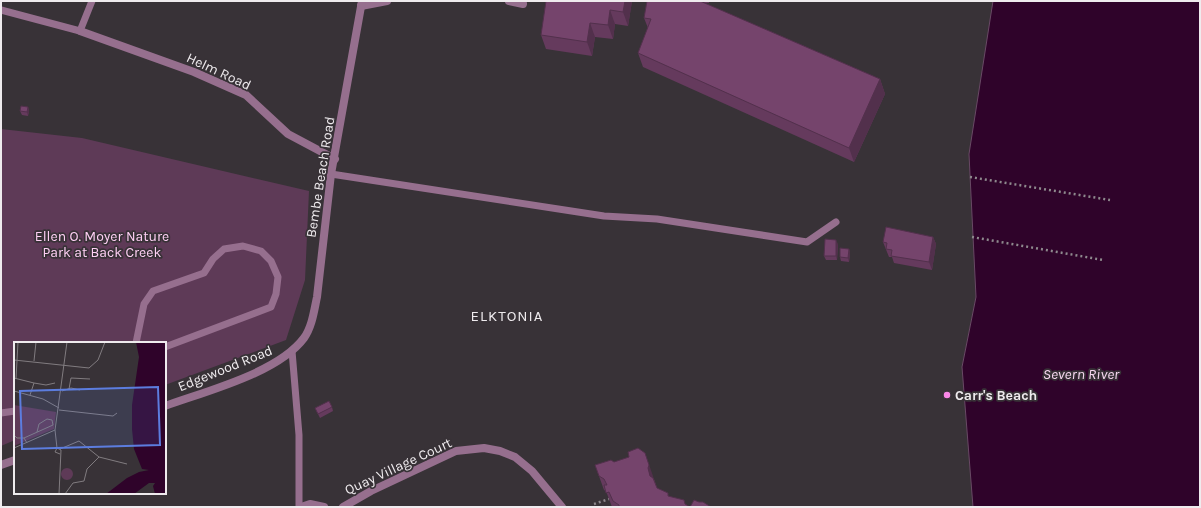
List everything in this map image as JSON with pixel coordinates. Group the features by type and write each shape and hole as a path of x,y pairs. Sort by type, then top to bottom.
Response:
{"street":[{"path":"361,3 387,1"},
{"path":"509,1 524,4"},
{"name":"Bembe Beach Road","path":"292,351 304,337 313,317 331,174 335,159 361,3"},
{"name":"Helm Road","path":"80,31 194,72 246,95 288,134 335,159"},
{"name":"Edgewood Road","path":"166,406 251,374 280,361 292,351"},
{"name":"Quay Village Court","path":"342,507 370,491 456,451 484,448 500,451 515,457 537,477 562,507"},
{"path":"1,465 14,460"},
{"path":"300,507 310,504 324,507"}],"lane":[{"path":"1,10 80,31 92,1"},
{"path":"331,174 597,215 656,219 807,242 836,222"},
{"path":"136,342 144,304 153,291 204,273 213,259 224,249 243,246 261,250 271,261 278,277 276,294 271,307 166,347"},
{"path":"292,351 299,435 300,507"},
{"path":"1,413 14,410"}],"path":[{"path":"970,178 1110,200"},
{"path":"972,237 1103,260"},
{"path":"594,504 609,500"}],"green space":[{"name":"Ellen O. Moyer Nature Park at Back Creek","path":"1,129 82,138 309,191 305,280 286,340 166,385 166,342 14,342 14,440 1,446"}],"water":[{"name":"Severn River","path":"993,1 1200,1 1200,507 973,507 962,367 976,297 969,154"}],"building":[{"path":"546,1 625,1 623,12 610,10 608,25 590,23 587,42 541,35"},
{"path":"647,1 700,1 880,79 849,148 638,53 651,19 644,18"},
{"path":"21,106 28,107 27,112 20,111"},
{"path":"886,227 933,237 929,262 891,256 892,250 886,249 887,243 883,242"},
{"path":"825,239 836,240 836,256 824,256"},
{"path":"840,248 849,249 848,258 840,257"},
{"path":"329,401 332,407 318,414 315,408"},
{"path":"638,448 645,453 649,465 648,468 650,476 653,478 657,488 668,493 668,496 684,500 685,504 690,507 619,507 619,505 613,501 609,492 606,493 604,485 607,485 604,479 599,476 595,465 611,460 614,462 629,457 628,452"},
{"path":"694,500 703,502 711,507 690,507"}],"place":[{"name":"Carr's Beach","path":"947,395"}],"district":[{"name":"ELKTONIA","path":"507,316"}]}
